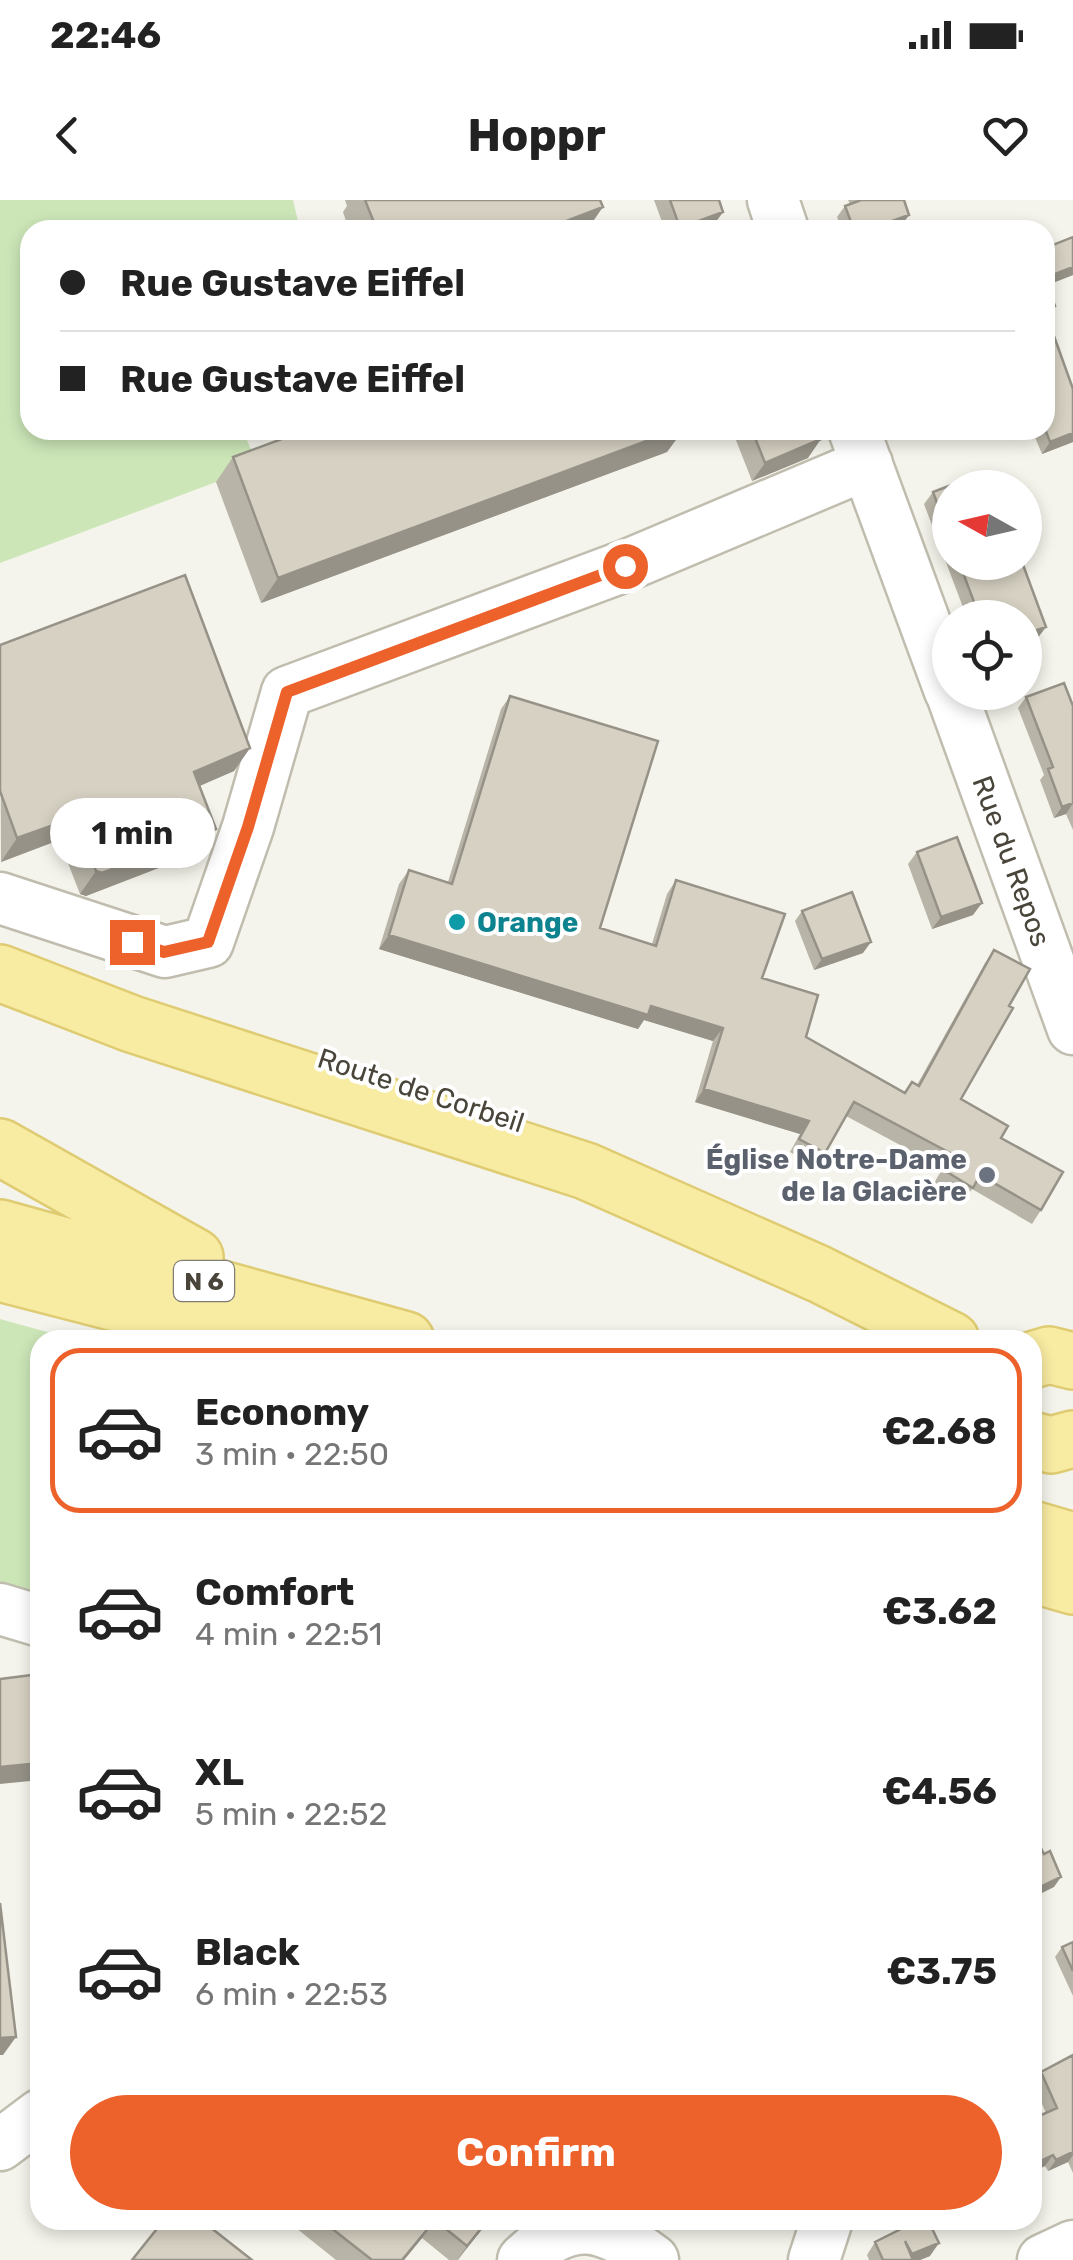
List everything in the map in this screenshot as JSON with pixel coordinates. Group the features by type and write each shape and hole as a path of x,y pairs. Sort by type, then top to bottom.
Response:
{"main road":[{"name":"Route de Corbeil","path":"0,960 83,981 597,1147 669,1182 819,1274"},
{"name":"Route de Corbeil","path":"0,973 132,1024 586,1171 819,1274 932,1330"},
{"path":"0,1020 11,1013 32,1012 132,1024"},
{"path":"0,1148 171,1241 256,1317"},
{"name":"N 6","path":"0,1228 256,1317"},
{"path":"22,1279 90,1322 114,1330"},
{"name":"N 6","path":"22,1279 341,1330"},
{"path":"1042,1357 1073,1361"},
{"path":"1042,1443 1051,1445 1073,1440"},
{"path":"1042,1532 1073,1541"},
{"path":"1042,1577 1073,1586"}],"street":[{"name":"Rue du Repos","path":"861,447 932,642"},
{"path":"0,898 164,952 208,942 248,827 287,692 625,566 861,447"},
{"name":"Rue du Repos","path":"957,710 1073,1029"},
{"path":"0,1610 30,1618"},
{"path":"0,2146 30,2122"},
{"path":"524,2260 542,2242 579,2230"},
{"path":"598,2230 623,2238 653,2260"},
{"path":"814,2260 824,2230"},
{"path":"1043,2260 1073,2246"}],"green space":[{"path":"0,200 293,200 298,220 20,220 20,440 247,440 259,466 0,563"},
{"path":"0,1319 40,1330 30,1330 30,1594 0,1585"}],"building":[{"path":"365,200 600,200 603,207 569,220 373,220"},
{"path":"670,200 719,200 723,212 702,220 677,220"},
{"path":"861,200 904,200 909,215 895,220 850,220 845,206"},
{"path":"1073,237 1073,267 1055,274 1055,244"},
{"path":"1055,339 1073,389 1073,433 1050,442 1055,440"},
{"path":"279,440 649,440 278,578 233,457"},
{"path":"756,440 819,440 765,463"},
{"path":"185,575 250,748 194,772 216,829 102,873 96,871 76,817 17,838 0,791 0,645"},
{"path":"966,580 1029,580 1036,600 973,600"},
{"path":"1064,683 1073,706 1073,803 1062,807 1048,769 1053,767 1031,710 1042,710 1042,691"},
{"name":"Orange","path":"510,696 658,741 600,928 656,946 676,880 785,914 762,978 818,995 806,1037 905,1093 912,1082 919,1086 994,950 1030,969 1009,1006 1013,1008 961,1099 1008,1126 1001,1138 1063,1172 1041,1210 980,1175 973,1188 944,1170 952,1154 854,1102 825,1153 799,1139 809,1121 704,1089 723,1028 651,1006 648,1015 389,935 409,870 452,884"},
{"path":"957,837 982,903 941,917 917,852"},
{"path":"852,892 871,942 822,959 802,911"},
{"path":"30,1675 30,1764 0,1767 0,1679"},
{"path":"1042,1850 1044,1854 1050,1851 1061,1877 1042,1886"},
{"path":"0,1903 16,2037 0,2038"},
{"path":"1073,1942 1073,1971 1062,1947"},
{"path":"1073,2055 1073,2152 1056,2160 1053,2155 1042,2160 1042,2115 1057,2108 1042,2071"},
{"path":"156,2230 214,2230 252,2260 132,2260"},
{"path":"334,2230 427,2230 402,2260 372,2260"},
{"path":"447,2230 480,2230 467,2246"},
{"path":"899,2230 933,2230 939,2243 912,2254 905,2241 913,2260 883,2260 875,2242"}],"place":[{"name":"Orange","path":"457,922"},
{"name":"Église Notre-Dame de la Glacière","path":"987,1175"}],"route":[{"path":"132,942 164,952 208,942 248,827 287,692 625,566"}]}
